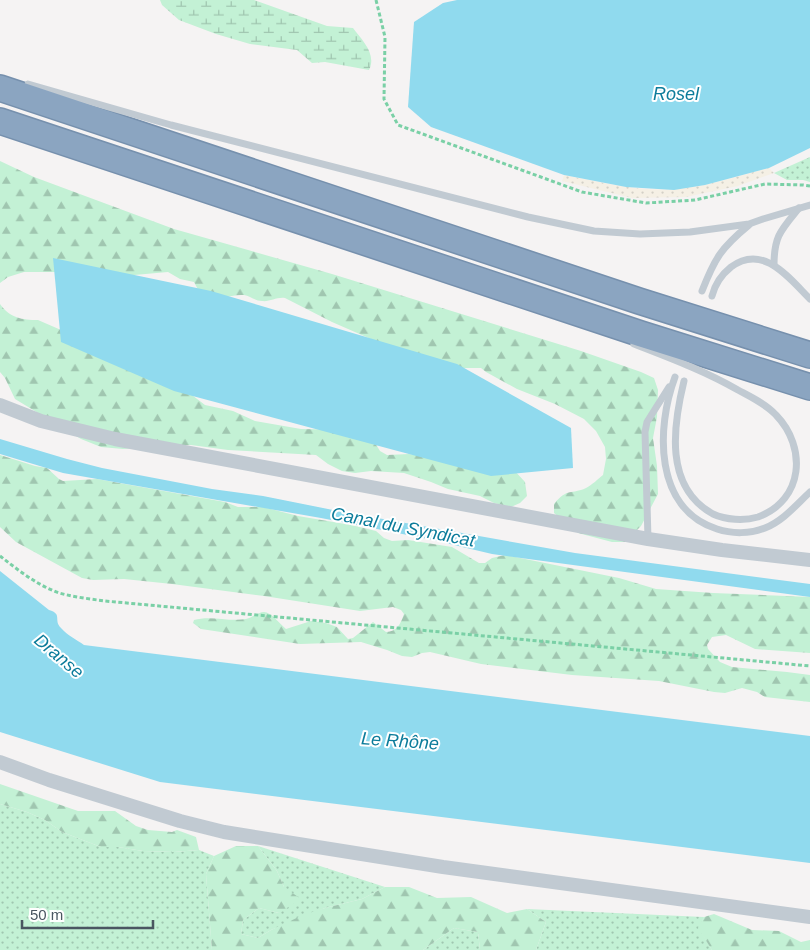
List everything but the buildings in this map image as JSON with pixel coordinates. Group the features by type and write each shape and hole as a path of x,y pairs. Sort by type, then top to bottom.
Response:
{"highway":[{"path":"9,85 639,301 810,355"},
{"path":"0,120 810,387"}],"street":[{"path":"0,405 41,421 115,439 648,539 810,560"},
{"path":"0,762 49,780 180,821 224,832 443,867 810,917"}],"lane":[{"path":"9,85 565,226 594,231 640,234 690,232 749,224 805,206"},
{"path":"805,206 810,213"},
{"path":"774,265 776,240 784,227 805,206"},
{"path":"702,291 718,254 731,239 749,224"},
{"path":"396,252 550,312"},
{"path":"712,296 720,278 730,268 746,259 757,259 774,265 790,278 810,300"},
{"path":"622,340 695,368 724,382 761,403 781,420 794,444 797,466 791,488 774,508 750,519 724,518 704,508 689,493 680,475 675,448 676,418 684,381"},
{"path":"648,539 645,432 648,422 674,380 666,420 664,459 672,489 682,506 695,518 720,530 737,533 756,531 776,523 810,492"}],"path":[{"path":"376,0 385,37 384,99 398,125 582,192 646,203 695,200 765,184 810,186"},
{"path":"0,556 28,577 50,589 71,596 105,601 810,666"}],"green space":[{"path":"160,0 254,0 327,26 353,28 370,53 371,64 369,70 325,62 312,63 297,50 250,44 216,34 179,20 162,5"},
{"path":"810,157 810,182 787,180 774,173"},
{"path":"0,161 34,177 174,229 332,274 581,351 654,378 658,390 657,417 653,438 658,494 641,526 625,542 612,542 578,533 554,513 554,504 563,495 586,488 603,475 606,459 605,447 596,431 584,419 555,404 517,389 481,368 457,368 403,353 332,322 285,298 262,301 239,295 205,303 194,282 180,279 168,272 123,276 88,272 24,272 8,277 0,283"},
{"path":"0,304 12,315 38,320 167,376 205,405 233,411 255,421 301,429 349,430 370,435 380,451 387,455 409,454 514,470 525,482 527,496 520,503 511,507 494,503 480,496 448,489 404,473 371,471 355,473 342,471 316,455 228,450 191,445 123,449 101,447 81,439 15,399 0,372"},
{"path":"0,455 47,468 63,481 97,479 225,502 238,507 263,507 298,516 376,531 384,538 392,541 408,540 452,547 479,563 485,563 492,558 505,555 619,578 656,589 810,597 810,653 755,649 726,635 712,637 707,645 708,649 720,662 732,667 810,675 810,702 765,697 757,692 742,688 725,693 714,692 659,681 572,675 481,664 430,652 412,657 402,656 361,642 300,644 201,629 193,623 194,620 206,618 246,619 264,612 272,616 286,629 311,621 326,623 337,627 348,639 353,638 373,622 386,632 390,632 400,624 404,614 401,610 393,607 360,611 172,584 124,579 93,580 82,578 16,542 0,527"},
{"path":"0,784 78,811 115,811 136,826 148,830 172,832 177,830 196,837 199,850 174,852 101,847 62,832 45,820 27,812 0,804"},
{"path":"0,804 27,812 45,820 62,832 101,847 174,852 199,850 214,856 206,874 212,950 0,950"},
{"path":"236,846 258,846 277,871 284,887 301,899 279,913 259,908 243,920 241,934 258,938 303,915 362,899 385,887 409,887 437,898 471,897 507,913 527,909 546,922 536,950 480,950 478,932 454,928 423,950 212,950 206,874 214,856"},
{"path":"258,846 385,887 362,899 325,908 271,930 258,938 241,934 243,920 259,908 279,913 284,887 277,871"},
{"path":"527,909 704,917 699,928 712,950 536,950 546,922"},
{"path":"714,914 752,930 779,931 801,942 810,940 810,950 712,950 698,928 704,917"},
{"path":"454,928 478,932 480,950 423,950"}],"sand":[{"path":"769,168 774,173 738,186 686,197 632,198 562,181 564,175 633,188 661,190 711,184"}],"water":[{"name":"Rosel","path":"457,0 810,0 810,148 769,168 705,185 674,190 626,187 564,175 431,127 408,107 414,22 443,3"},
{"path":"53,258 211,291 457,364 571,428 573,468 491,476 174,391 61,342"},
{"name":"Canal du Syndicat","path":"0,439 102,468 212,489 263,496 575,553 810,584 810,597 492,554 433,540 321,518 63,473 0,454"},
{"path":"0,571 49,610 56,613 61,628 84,645 810,736 810,863 160,782 0,732"}],"water label":[{"name":"Dranse","path":"59,656"},
{"name":"Le Rhône","path":"400,741"}]}
